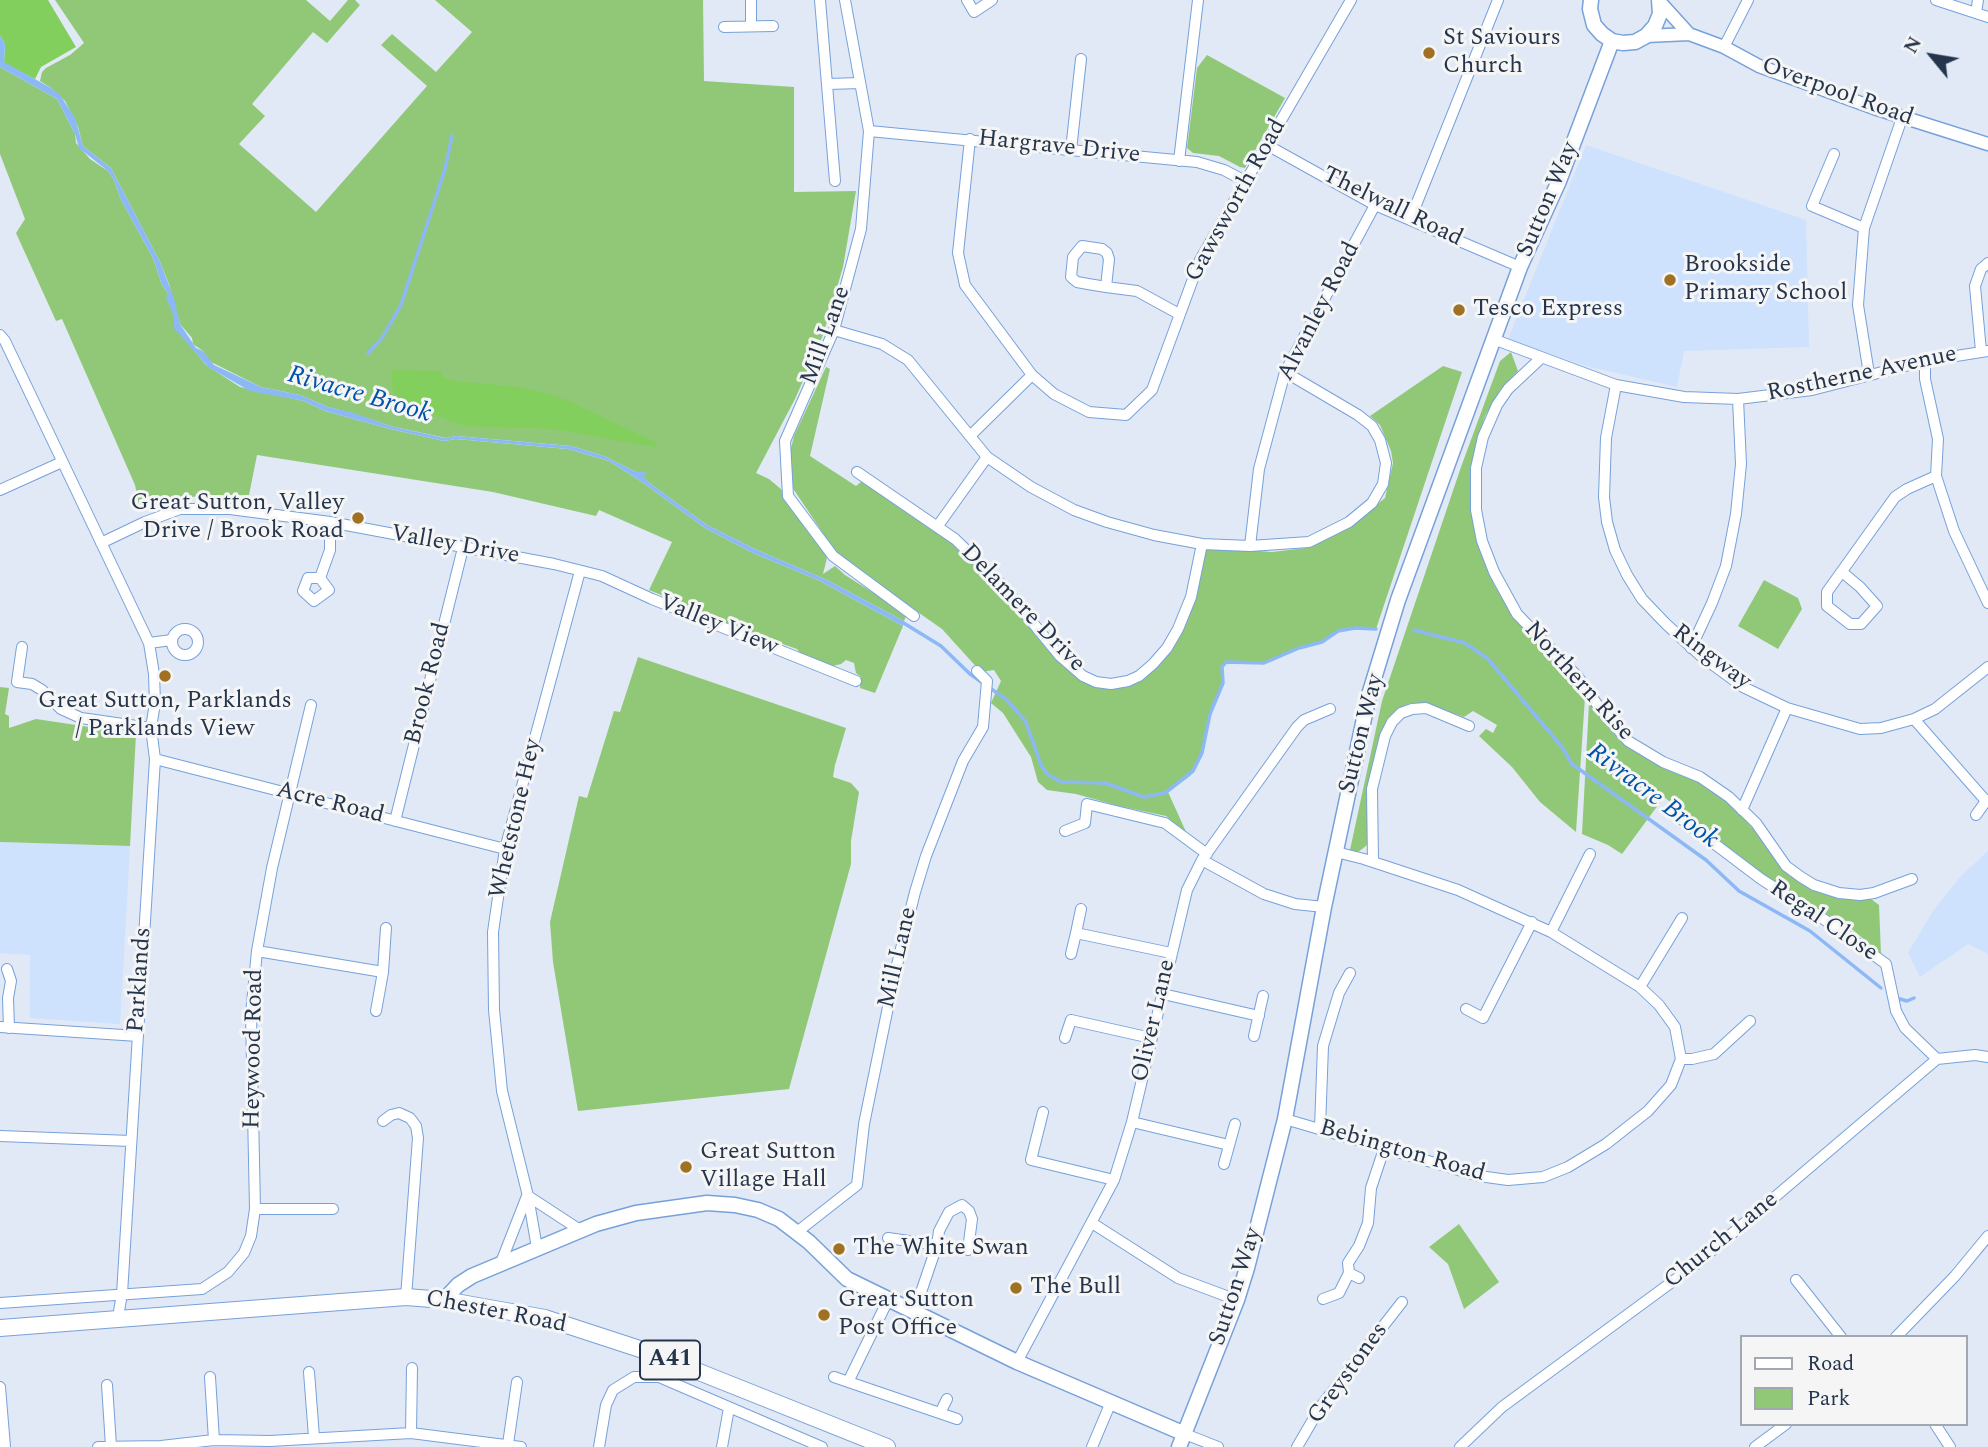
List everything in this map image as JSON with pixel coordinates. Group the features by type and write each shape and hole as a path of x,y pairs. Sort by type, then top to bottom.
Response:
{"main road":[{"path":"1575,0 1591,5 1594,25 1602,34 1612,41 1623,43 1635,42 1646,36 1655,26 1660,14 1659,1"},
{"name":"Sutton Way","path":"1182,1441 1237,1300 1284,1119 1324,907 1369,695 1398,600 1520,267 1559,181 1612,41"},
{"path":"444,1300 458,1285 472,1276 580,1230 636,1213 707,1203 735,1205 758,1210 779,1219 797,1232 846,1279 1017,1362 1111,1402 1182,1441"},
{"name":"Chester Road","path":"0,1328 406,1297 444,1300 545,1318 649,1352 887,1447"}],"street":[{"path":"751,0 751,26"},
{"path":"820,0 835,181"},
{"name":"Mill Lane","path":"845,0 869,131 861,229 834,330 785,441 788,496 833,556 914,616"},
{"path":"967,0 974,12 992,0"},
{"path":"1179,161 1198,0"},
{"name":"Gawsworth Road","path":"970,139 958,253 965,285 1032,375 1054,394 1089,412 1126,415 1153,390 1200,260 1351,0"},
{"path":"1410,220 1498,0"},
{"path":"1724,47 1748,0"},
{"path":"1936,0 1988,17"},
{"path":"1976,13 1978,0"},
{"name":"Overpool Road","path":"1659,1 1689,34"},
{"path":"724,27 773,26"},
{"name":"Overpool Road","path":"1646,36 1689,34 1724,47 1759,66 1902,118 1988,144"},
{"path":"1070,150 1081,59"},
{"path":"828,84 860,83"},
{"path":"1869,374 1858,304 1864,228 1902,118"},
{"name":"Hargrave Drive","path":"869,131 1197,162 1224,170 1245,181"},
{"name":"Thelwall Road","path":"1267,145 1375,205 1520,267"},
{"path":"1834,154 1812,206 1864,228"},
{"name":"Alvanley Road","path":"1250,547 1259,469 1285,372 1375,205"},
{"path":"1106,287 1109,258 1107,253 1102,249 1082,246 1073,257 1071,277 1077,282 1106,287 1137,291 1179,314"},
{"path":"1984,351 1975,286 1981,269 1988,263"},
{"path":"834,330 882,344 908,360 987,457 1031,487 1074,510 1107,523 1202,544 1250,547 1309,542 1349,522 1372,503 1383,484 1385,463 1380,440 1372,426 1285,372"},
{"name":"Parklands","path":"0,335 149,643 154,674 155,703 151,728 155,759 118,1317"},
{"name":"Rostherne Avenue","path":"1493,339 1540,359 1616,385 1684,397 1738,399 1812,390 1925,361 1984,351"},
{"name":"Northern Rise","path":"1540,359 1508,389 1489,420 1476,468 1476,509 1482,541 1490,564 1517,614 1578,677 1601,710 1628,741 1663,762 1700,777 1729,797 1756,823 1786,866 1814,885 1839,893 1860,895 1874,893 1912,879"},
{"path":"1925,361 1925,379 1938,439 1936,476 1954,531 1988,603"},
{"path":"970,436 1032,375"},
{"name":"Ringway","path":"1616,385 1606,438 1606,522 1615,550 1642,599 1691,648 1743,687 1787,708 1860,729 1881,728 1914,719 1935,709 1988,667"},
{"path":"1691,648 1726,566 1734,527 1741,464 1738,399"},
{"path":"937,527 987,457"},
{"path":"0,490 62,463"},
{"name":"Delamere Drive","path":"857,472 955,539 1001,584 1060,656 1083,676 1096,682 1111,684 1139,676 1167,648 1191,597 1202,544"},
{"path":"1842,572 1877,606 1861,624 1850,624 1827,606 1827,592 1895,497 1936,476"},
{"name":"Valley Drive","path":"102,543 180,509 230,509 330,522 580,571"},
{"path":"320,578 330,550 330,522"},
{"name":"Brook Road","path":"395,821 463,548"},
{"name":"Valley View","path":"580,571 602,576 652,599 856,681"},
{"name":"Whetstone Hey","path":"537,1248 528,1196 502,1091 494,1010 493,932 505,849 580,571"},
{"path":"149,643 172,640"},
{"path":"22,647 17,682 32,684 61,709 80,718 151,728"},
{"name":"Mill Lane","path":"797,1232 857,1185 864,1124 895,973 915,892 963,761 983,727 987,681 977,671"},
{"name":"Heywood Road","path":"121,1294 202,1289 229,1272 244,1253 251,1236 255,1209 251,1014 257,951 272,868 311,705"},
{"path":"1373,862 1372,789 1385,736 1392,722 1401,713 1426,708 1469,726"},
{"path":"1742,810 1787,708"},
{"name":"Oliver Lane","path":"1017,1362 1114,1180 1132,1122 1187,890 1205,857 1297,727 1304,720 1330,709"},
{"path":"1914,719 1987,800 1976,815"},
{"name":"Acre Road","path":"155,759 505,849"},
{"path":"1065,831 1085,823 1087,804 1165,823 1205,857 1264,894 1295,904 1324,907"},
{"name":"Regal Close","path":"1671,811 1761,879 1828,922 1886,964 1896,1011 1905,1028 1937,1059"},
{"path":"1336,852 1458,890 1551,932 1640,987 1659,1004 1675,1027 1681,1059 1714,1054 1750,1021"},
{"path":"1551,932 1590,854"},
{"path":"1071,954 1081,909"},
{"path":"1640,987 1682,918"},
{"path":"1466,1009 1483,1018 1532,922"},
{"path":"376,1011 383,972 386,928"},
{"path":"1076,933 1171,953"},
{"path":"257,951 383,972"},
{"path":"7,969 10,981 5,1027 138,1035"},
{"path":"1320,1128 1323,1046 1339,993 1350,973"},
{"path":"1163,994 1259,1016"},
{"path":"1254,1036 1263,996"},
{"path":"1065,1038 1071,1020 1151,1038"},
{"path":"1937,1059 1975,1055 1988,1057"},
{"name":"Bebington Road","path":"1284,1119 1479,1176 1508,1180 1543,1177 1568,1167 1606,1144 1648,1111 1671,1085 1681,1059"},
{"name":"Church Lane","path":"1460,1447 1502,1407 1695,1265 1937,1059"},
{"path":"1043,1112 1031,1160 1114,1180"},
{"path":"383,1121 399,1113 411,1118 418,1138 406,1297"},
{"path":"1132,1122 1228,1145"},
{"path":"1224,1164 1235,1124"},
{"path":"0,1136 131,1140"},
{"path":"1324,1298 1339,1293 1354,1275 1348,1263 1359,1246 1368,1223 1371,1188 1384,1149"},
{"path":"500,1265 528,1196 580,1230"},
{"path":"914,1312 937,1245 939,1231 949,1212 962,1205 969,1211 972,1219 968,1250"},
{"path":"255,1209 333,1209"},
{"path":"1092,1223 1178,1278 1237,1300"},
{"path":"1898,1335 1955,1276 1988,1236"},
{"path":"888,1238 937,1245"},
{"path":"1796,1280 1839,1335"},
{"path":"0,1303 121,1294"},
{"path":"849,1380 888,1300"},
{"name":"Greystones","path":"1297,1447 1321,1406 1402,1302"},
{"path":"411,1433 412,1368"},
{"path":"309,1372 314,1437"},
{"path":"210,1377 214,1440"},
{"path":"599,1447 606,1405 613,1390 634,1377 659,1377 822,1447"},
{"path":"834,1377 957,1419"},
{"path":"508,1444 517,1382"},
{"path":"107,1385 111,1446"},
{"path":"0,1387 5,1447"},
{"path":"940,1413 947,1399"},
{"path":"1092,1447 1111,1402"},
{"path":"722,1447 729,1408"},
{"path":"1755,1447 1767,1444 1784,1426"},
{"path":"1936,1426 1950,1447"},
{"path":"98,1447 161,1446 214,1440 270,1444 314,1437 411,1433 521,1447"},
{"path":"1182,1441 1219,1447"}],"shaded area":[{"name":"Brookside Primary School","path":"1586,145 1806,220 1809,347 1684,351 1677,387 1586,366 1508,339"},
{"path":"0,842 130,846 120,1024 30,1018 30,955 0,953"},
{"path":"1988,851 1988,954 1968,944 1920,977 1908,953 1933,911 1961,876"}],"green space":[{"path":"0,0 48,0 76,47 41,67 35,79 7,65 4,62 5,44 0,36"},
{"path":"55,0 306,0 330,21 348,0 355,0 360,5 327,43 313,32 252,104 265,116 239,144 316,212 427,86 381,45 392,34 436,72 472,32 435,0 703,0 704,81 794,87 794,192 856,191 843,267 823,335 795,399 756,473 782,490 811,530 827,558 823,574 835,566 907,614 904,621 827,580 707,525 648,482 642,475 646,472 636,472 604,456 571,446 456,436 446,438 390,426 328,407 300,395 261,387 209,361 203,351 193,344 192,338 180,324 160,262 111,168 83,146 78,127 65,101 40,81 46,68 70,55 84,43"},
{"path":"1207,55 1285,98 1245,168 1219,156 1193,153 1187,148 1197,68"},
{"path":"0,67 57,99 75,134 76,143 90,159 108,171 153,258 162,285 168,293 174,316 192,348 206,365 240,387 304,401 325,411 386,428 444,441 456,439 568,449 609,461 705,528 753,553 818,580 903,626 875,693 860,688 861,677 856,673 854,663 846,660 833,666 800,653 797,649 711,619 708,614 649,590 672,542 599,510 596,516 493,492 257,455 249,495 198,496 140,510 135,485 62,319 56,321 16,233 25,219 0,154"},
{"path":"1511,352 1518,371 1500,390 1485,416 1475,447 1472,479 1476,532 1494,585 1517,621 1561,665 1585,697 1576,832 1540,802 1512,767 1479,736 1486,729 1493,733 1497,725 1473,711 1464,717 1427,704 1411,703 1398,708 1387,719 1378,743 1367,800 1371,837 1366,846 1358,852 1350,850 1382,701 1500,361"},
{"path":"1443,366 1462,372 1376,629 1355,628 1338,631 1322,642 1299,648 1264,663 1226,662 1222,667 1223,683 1210,714 1202,753 1190,776 1168,792 1187,834 1166,816 1076,794 1047,790 1038,782 1031,757 1003,713 991,703 1001,681 994,670 981,672 942,629 839,557 792,487 788,460 794,436 826,367 830,369 810,456 856,486 861,482 867,483 953,543 988,576 1056,660 1080,678 1107,688 1123,688 1136,683 1151,672 1180,635 1197,596 1202,556 1206,550 1221,548 1272,552 1306,548 1348,528 1385,498 1393,463 1391,451 1380,425 1370,416"},
{"path":"391,370 441,371 443,377 454,381 543,392 567,400 657,443 655,447 553,429 464,426 417,408 393,393"},
{"path":"1764,580 1798,598 1802,609 1778,649 1738,626"},
{"path":"638,657 846,728 833,777 851,783 859,792 851,841 851,864 789,1089 578,1111 553,962 550,922 579,796 587,798 614,711 620,712"},
{"path":"0,687 9,688 5,714 9,716 9,728 36,719 136,734 130,846 0,842"},
{"path":"1589,703 1616,736 1640,753 1688,776 1726,800 1756,832 1785,871 1845,898 1871,899 1879,905 1881,954 1853,930 1755,871 1664,797 1622,854 1582,834"},
{"path":"1459,1224 1499,1282 1464,1309 1448,1264 1429,1247"}],"water":[{"path":"0,36 5,44 4,62 60,95 75,118 83,146 111,168 160,262 174,298 180,324 196,348 203,351 214,365 261,387 300,395 328,407 390,426 445,438 456,436 571,446 604,456 636,472 646,472 647,474 643,475 648,482 707,525 827,580 904,621 903,626 818,580 753,553 705,528 609,461 568,449 456,439 444,441 386,428 325,411 304,401 250,391 208,367 174,328 174,316 166,298 168,293 162,285 153,258 121,200 114,180 108,171 79,148 57,99 0,67"}],"waterway":[{"path":"368,353 382,338 401,305 445,169 452,136"},
{"name":"Rivracre Brook","path":"902,622 941,646 970,674 1007,700 1026,722 1041,765 1047,774 1061,782 1105,783 1144,797 1165,793 1193,771 1202,753 1210,714 1223,683 1222,667 1226,662 1264,663 1299,648 1322,642 1338,631 1355,628 1376,629"},
{"name":"Rivracre Brook","path":"1414,630 1465,643 1488,659 1562,747 1572,764 1706,860 1739,891 1810,931 1881,988"},
{"name":"Rivracre Brook","path":"1900,999 1907,1001 1914,998"}],"place":[{"name":"St Saviours Church","path":"1429,53"},
{"name":"Brookside Primary School","path":"1670,280"},
{"name":"Tesco Express","path":"1459,310"},
{"name":"Great Sutton, Valley Drive / Brook Road","path":"358,518"},
{"name":"Great Sutton, Parklands / Parklands View","path":"165,676"},
{"name":"Great Sutton Village Hall","path":"686,1167"},
{"name":"The White Swan","path":"839,1249"},
{"name":"The Bull","path":"1016,1288"},
{"name":"Great Sutton Post Office","path":"824,1315"}],"water label":[{"name":"Rivacre Brook","path":"359,396"}]}
